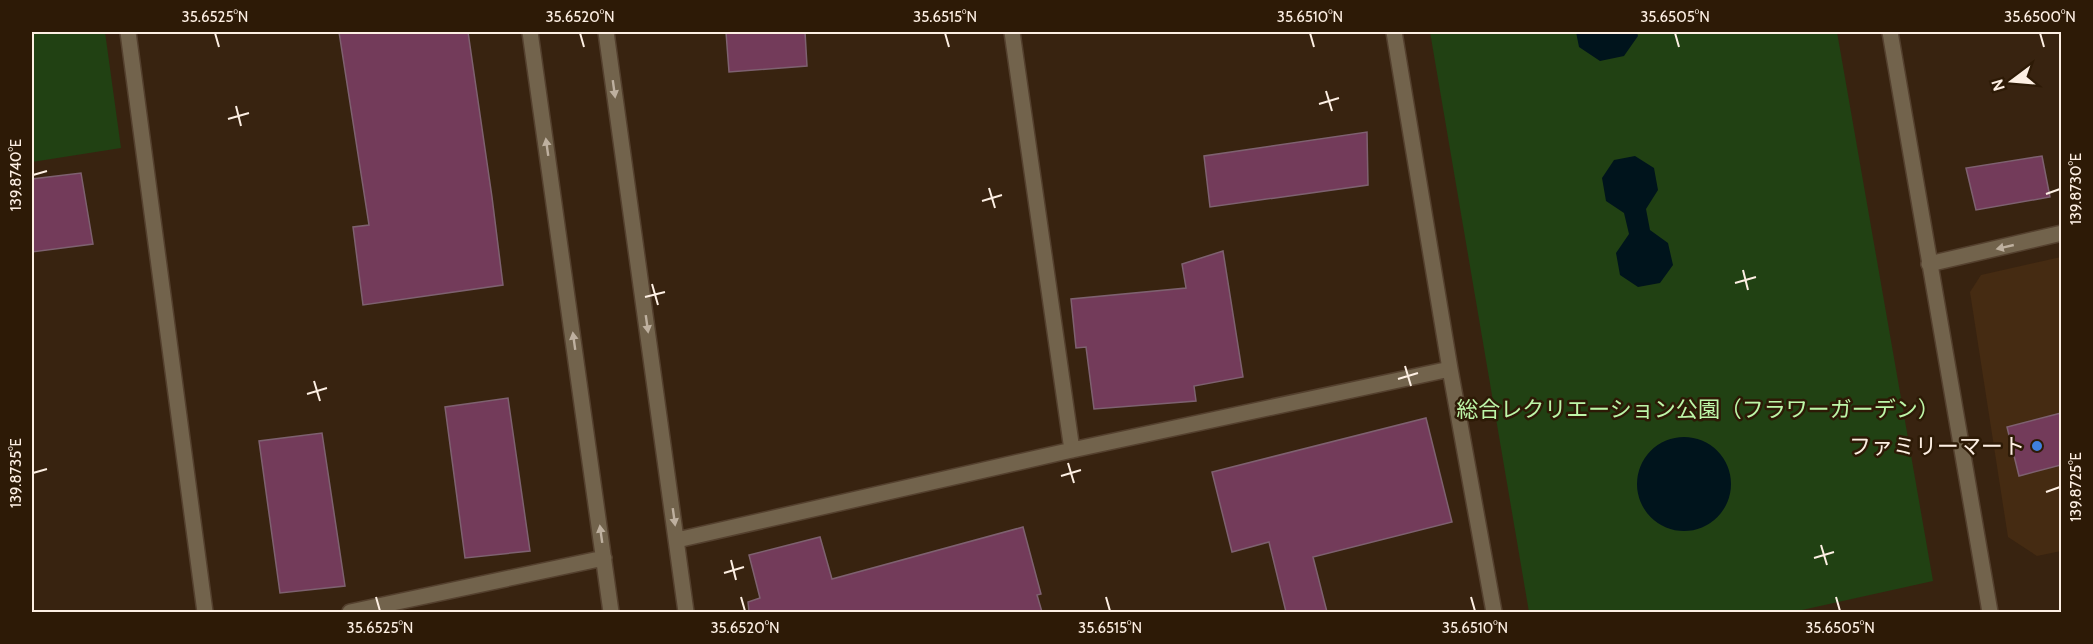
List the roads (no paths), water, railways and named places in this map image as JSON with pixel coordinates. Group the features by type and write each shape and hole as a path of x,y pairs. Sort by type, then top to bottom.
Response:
{"street":[{"path":"128,32 204,612"},
{"path":"530,32 611,612"},
{"path":"606,32 686,612"},
{"path":"1012,32 1072,450"},
{"path":"1394,32 1450,369 1494,612"},
{"path":"1890,32 1990,612"},
{"path":"1929,264 2061,233"},
{"path":"677,540 1072,450 1450,369"},
{"path":"350,612 604,558"}],"water":[{"path":"1576,32 1637,32 1638,36 1624,56 1600,61 1579,47"},
{"path":"1635,156 1654,168 1658,190 1646,209 1650,230 1668,243 1673,265 1660,283 1638,287 1620,275 1616,253 1629,234 1624,213 1606,201 1602,178 1614,160"},
{"path":"1684,437 1702,440 1717,451 1728,466 1731,484 1728,502 1717,517 1702,528 1684,531 1666,528 1651,517 1640,502 1637,484 1640,466 1651,451 1666,440"}],"place":[{"name":"ファミリーマート","path":"2037,446"}],"park label":[{"name":"総合レクリエーション公園（フラワーガーデン）","path":"1698,409"}]}
